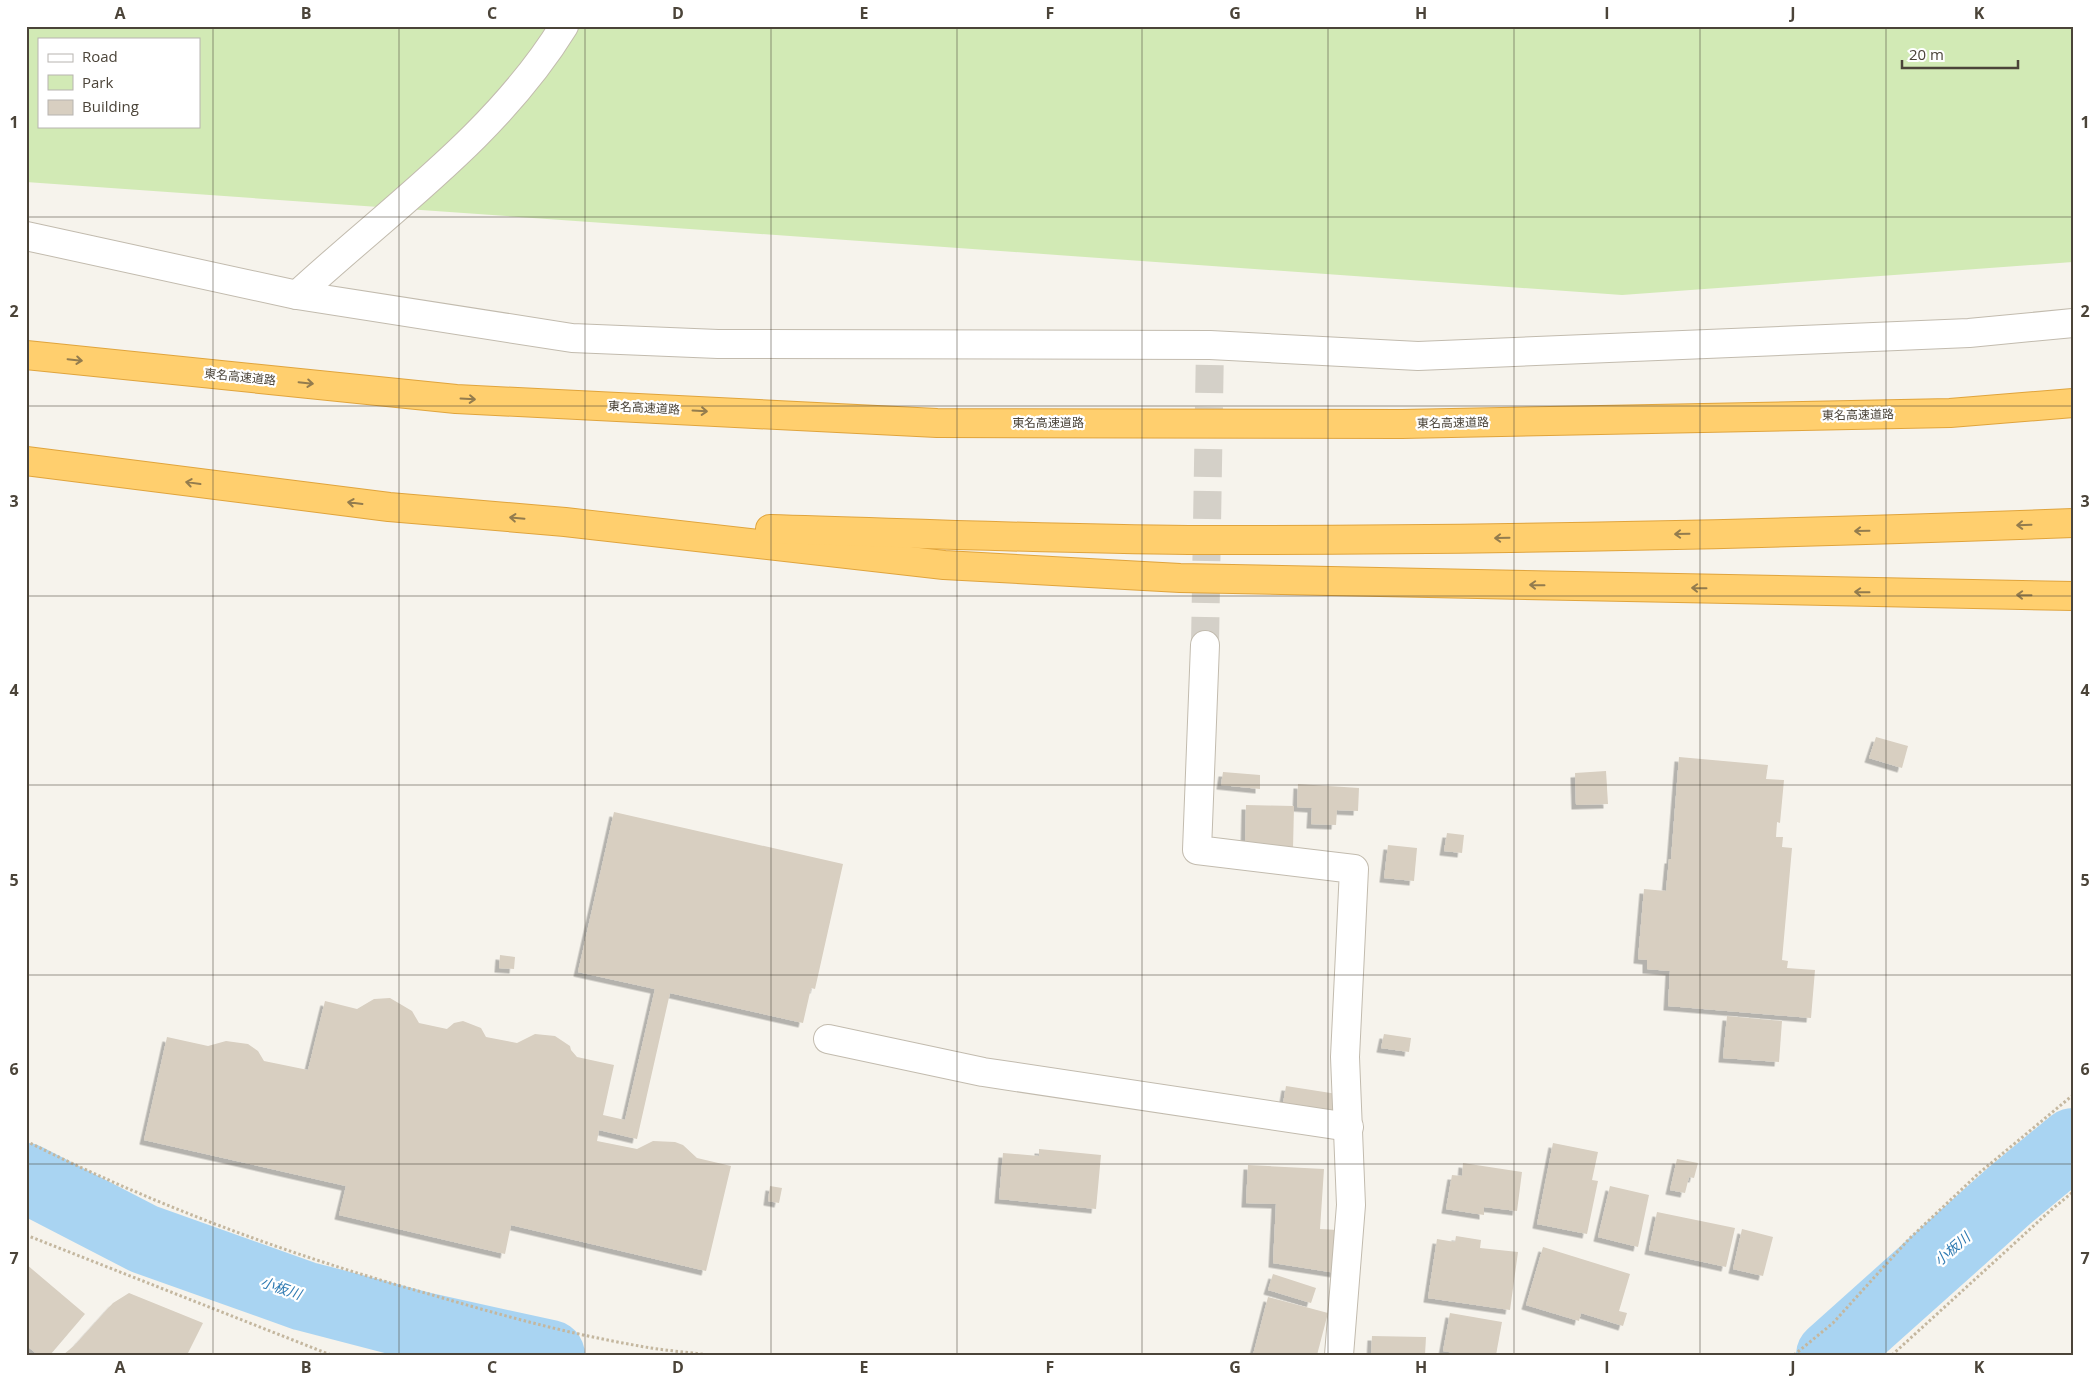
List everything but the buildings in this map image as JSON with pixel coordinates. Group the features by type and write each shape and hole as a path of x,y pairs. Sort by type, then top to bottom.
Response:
{"highway":[{"name":"東名高速道路","path":"26,355 456,399 937,423 1412,424 1950,413 2073,403"},
{"path":"26,461 389,507 565,522 944,565 1180,578 2073,596"},
{"path":"565,522 1187,540 1478,539 2073,524"}],"street":[{"path":"297,295 349,247 395,211 499,112 546,55 564,26"},
{"path":"26,236 297,295 572,338 718,344 1210,345 1418,356 1969,333 2073,323"},
{"path":"1205,645 1197,850 1354,869 1345,1057 1352,1205 1339,1355"},
{"path":"828,1039 983,1072 1349,1127"}],"path":[{"path":"1794,1355 1833,1323 1909,1239 1978,1174 2073,1095"},
{"path":"26,1141 206,1222 350,1272 510,1317 635,1345 710,1355"},
{"path":"1892,1355 2050,1210 2073,1192"},
{"path":"26,1235 331,1355"}],"green space":[{"path":"26,26 2073,26 2073,262 1622,295 26,182"}],"waterway":[{"name":"小板川","path":"1831,1355 2010,1195 2073,1143"},
{"name":"小板川","path":"26,1178 144,1239 304,1296 427,1328 550,1355"},
{"name":"小板川","path":"527,1349 540,1355"}],"tunnel":[{"path":"1205,645 1210,345"}]}
